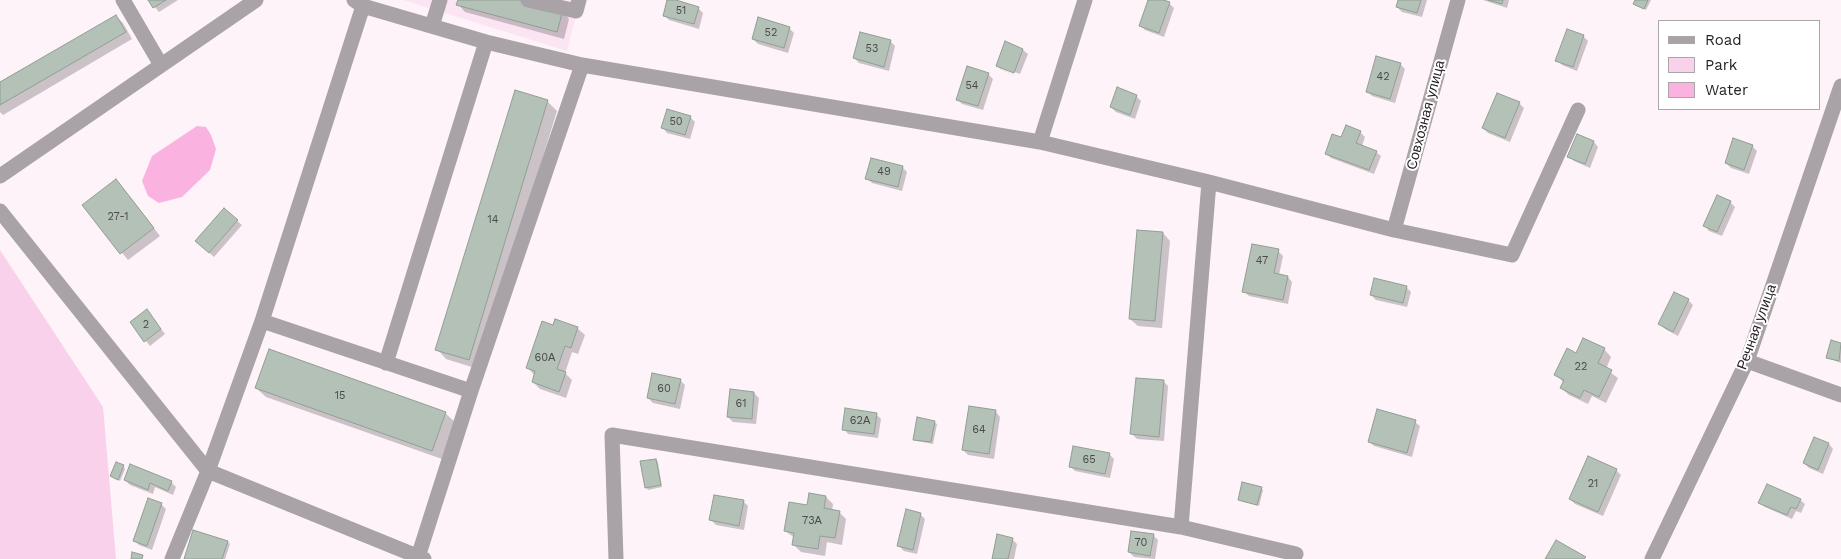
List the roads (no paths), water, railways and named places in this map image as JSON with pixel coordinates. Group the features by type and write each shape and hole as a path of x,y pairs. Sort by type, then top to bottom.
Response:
{"street":[{"path":"123,0 161,64"},
{"path":"0,176 256,0"},
{"path":"432,26 440,0"},
{"path":"528,0 576,11 579,0"},
{"path":"1040,142 1085,0"},
{"name":"Совхозная улица","path":"1394,230 1458,0"},
{"path":"172,559 208,471 262,322 359,3 486,42 582,65 1040,142 1208,182 1394,230 1512,255 1578,110"},
{"path":"386,362 486,42"},
{"path":"0,211 208,471 420,558 471,391 582,65"},
{"name":"Речная улица","path":"1652,559 1747,361 1841,86"},
{"path":"1181,527 1208,182"},
{"path":"262,322 471,391"},
{"path":"1747,361 1841,395"},
{"path":"616,559 612,435 1181,527 1296,554"}],"water":[{"path":"197,126 206,127 216,149 210,170 182,197 159,203 148,196 142,181 152,156"}]}
